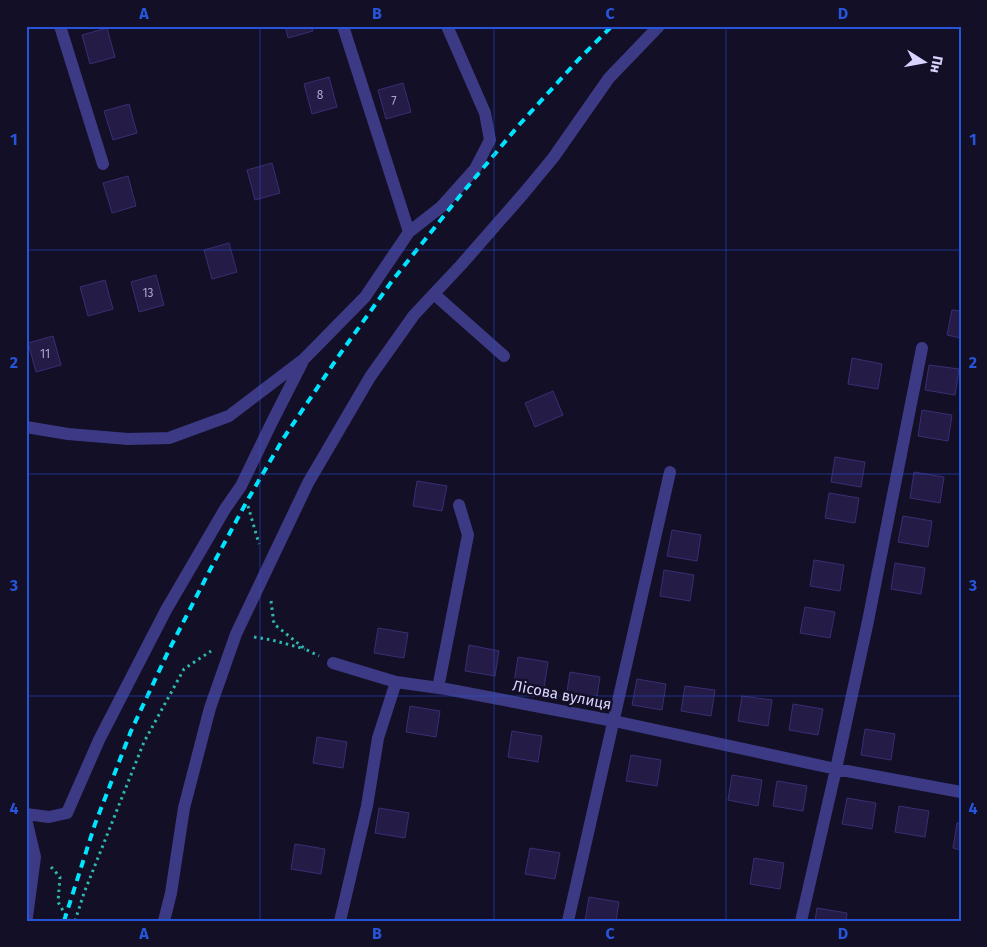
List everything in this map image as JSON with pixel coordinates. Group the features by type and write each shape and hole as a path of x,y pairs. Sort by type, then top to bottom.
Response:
{"street":[{"path":"60,26 103,164"},
{"path":"343,26 409,232"},
{"path":"26,427 68,434 128,439 169,438 229,416 304,359 365,297 409,232 441,207 475,169 490,140 485,113 447,26"},
{"path":"164,921 171,893 184,808 210,708 236,634 308,483 370,377 414,315 520,198 553,158 609,78 658,26"},
{"path":"434,294 504,356"},
{"path":"801,921 868,621 922,348"},
{"path":"26,814 49,817 67,814 98,740 166,610 225,509 241,486 304,359"},
{"path":"568,921 670,472"},
{"path":"438,688 468,535 459,505"},
{"name":"Лісова вулиця","path":"333,663 396,682 438,688 614,722 836,769 961,792"},
{"path":"340,921 367,806 378,738 396,682"},
{"path":"26,819 35,857 26,919"}],"path":[{"path":"75,921 84,893 144,742 184,669 236,634 272,640 305,649"},
{"path":"33,849 60,877 58,902 69,921"}],"building":[{"path":"285,26 312,26 313,31 288,38"},
{"path":"107,28 115,57 90,64 82,35"},
{"path":"329,77 337,107 312,114 304,84"},
{"path":"403,83 411,112 386,119 378,90"},
{"path":"129,104 137,133 113,140 104,111"},
{"path":"272,163 280,193 255,200 247,170"},
{"path":"128,176 136,206 112,213 103,183"},
{"path":"229,243 237,272 212,279 204,250"},
{"path":"156,275 164,305 139,312 131,282"},
{"path":"105,280 113,309 88,316 80,287"},
{"path":"952,310 961,311 961,338 947,335"},
{"path":"53,336 61,365 36,372 28,343"},
{"path":"852,358 882,364 878,389 848,384"},
{"path":"929,365 959,369 955,395 925,390"},
{"path":"553,391 563,415 535,427 525,403"},
{"path":"922,410 952,415 948,441 918,436"},
{"path":"835,457 865,462 861,487 831,482"},
{"path":"914,472 944,477 940,503 910,498"},
{"path":"417,481 447,486 442,511 413,506"},
{"path":"829,493 859,498 855,523 825,518"},
{"path":"903,516 932,521 928,547 898,542"},
{"path":"672,530 701,535 697,561 667,556"},
{"path":"814,560 844,565 840,591 810,586"},
{"path":"895,563 925,568 921,594 891,589"},
{"path":"664,570 694,575 690,601 660,596"},
{"path":"805,607 835,612 830,638 800,633"},
{"path":"378,628 408,633 404,658 374,653"},
{"path":"469,645 499,651 495,676 465,671"},
{"path":"518,657 548,662 544,688 514,683"},
{"path":"570,672 600,677 596,703 566,698"},
{"path":"637,679 666,684 662,710 632,705"},
{"path":"685,686 715,690 711,716 681,711"},
{"path":"742,696 772,700 768,726 738,721"},
{"path":"793,704 823,709 818,735 789,730"},
{"path":"410,706 440,711 436,737 406,732"},
{"path":"865,729 895,734 891,760 861,755"},
{"path":"512,731 542,736 538,762 508,757"},
{"path":"317,737 347,742 343,768 313,763"},
{"path":"631,755 661,760 657,786 626,781"},
{"path":"732,775 762,780 758,806 728,800"},
{"path":"777,781 807,786 803,811 773,806"},
{"path":"847,798 876,803 872,829 842,824"},
{"path":"899,806 929,811 925,837 895,832"},
{"path":"379,808 409,813 405,838 375,833"},
{"path":"957,823 961,823 961,850 953,848"},
{"path":"295,844 325,849 321,874 291,869"},
{"path":"530,848 560,853 555,879 525,874"},
{"path":"754,858 784,863 780,889 750,884"},
{"path":"589,897 619,902 616,921 585,921"},
{"path":"817,908 847,913 846,921 815,921"}],"railway":[{"path":"64,921 95,824 131,731 168,652 211,568 283,439 392,281 519,125 612,26"}]}
